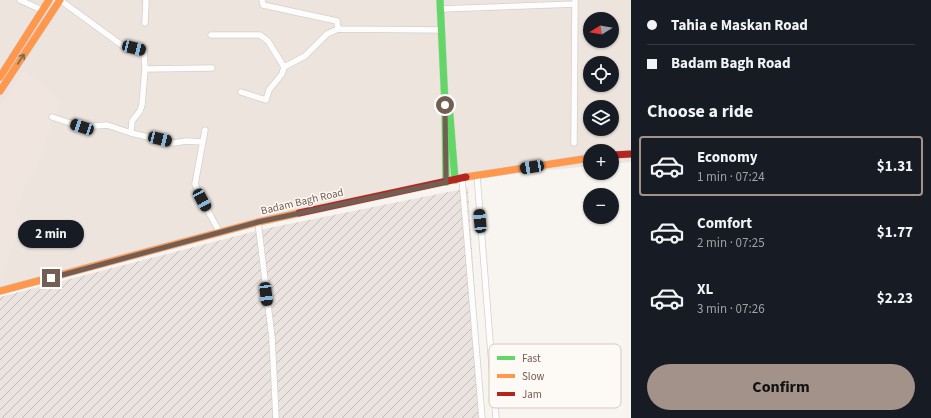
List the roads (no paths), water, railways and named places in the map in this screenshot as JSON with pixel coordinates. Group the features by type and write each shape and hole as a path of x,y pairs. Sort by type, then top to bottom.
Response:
{"main road":[{"path":"0,77 48,0"},
{"path":"0,91 60,0"},
{"path":"440,0 442,9 451,140 459,179"},
{"path":"444,0 441,30 445,105 446,182"},
{"path":"619,155 631,154"},
{"name":"Badam Bagh Road","path":"0,291 258,222 477,175 583,159"}],"street":[{"path":"20,0 42,10"},
{"path":"60,0 123,46 144,51 145,69 142,105 140,111 132,121 131,133"},
{"path":"145,23 146,0"},
{"path":"262,0 263,5 337,21 338,29"},
{"path":"442,9 575,2 574,144"},
{"path":"241,92 266,100 269,90 282,74 284,67 305,56 327,34 338,29 441,30"},
{"path":"211,35 260,35 268,41 284,67"},
{"path":"145,69 212,68"},
{"path":"52,117 82,127 107,125 131,133 174,143 186,141 203,142"},
{"path":"205,130 195,184 220,232"},
{"path":"477,175 490,344"},
{"path":"459,179 482,418"},
{"path":"258,222 272,338 276,418"},
{"path":"495,408 496,418"}]}
